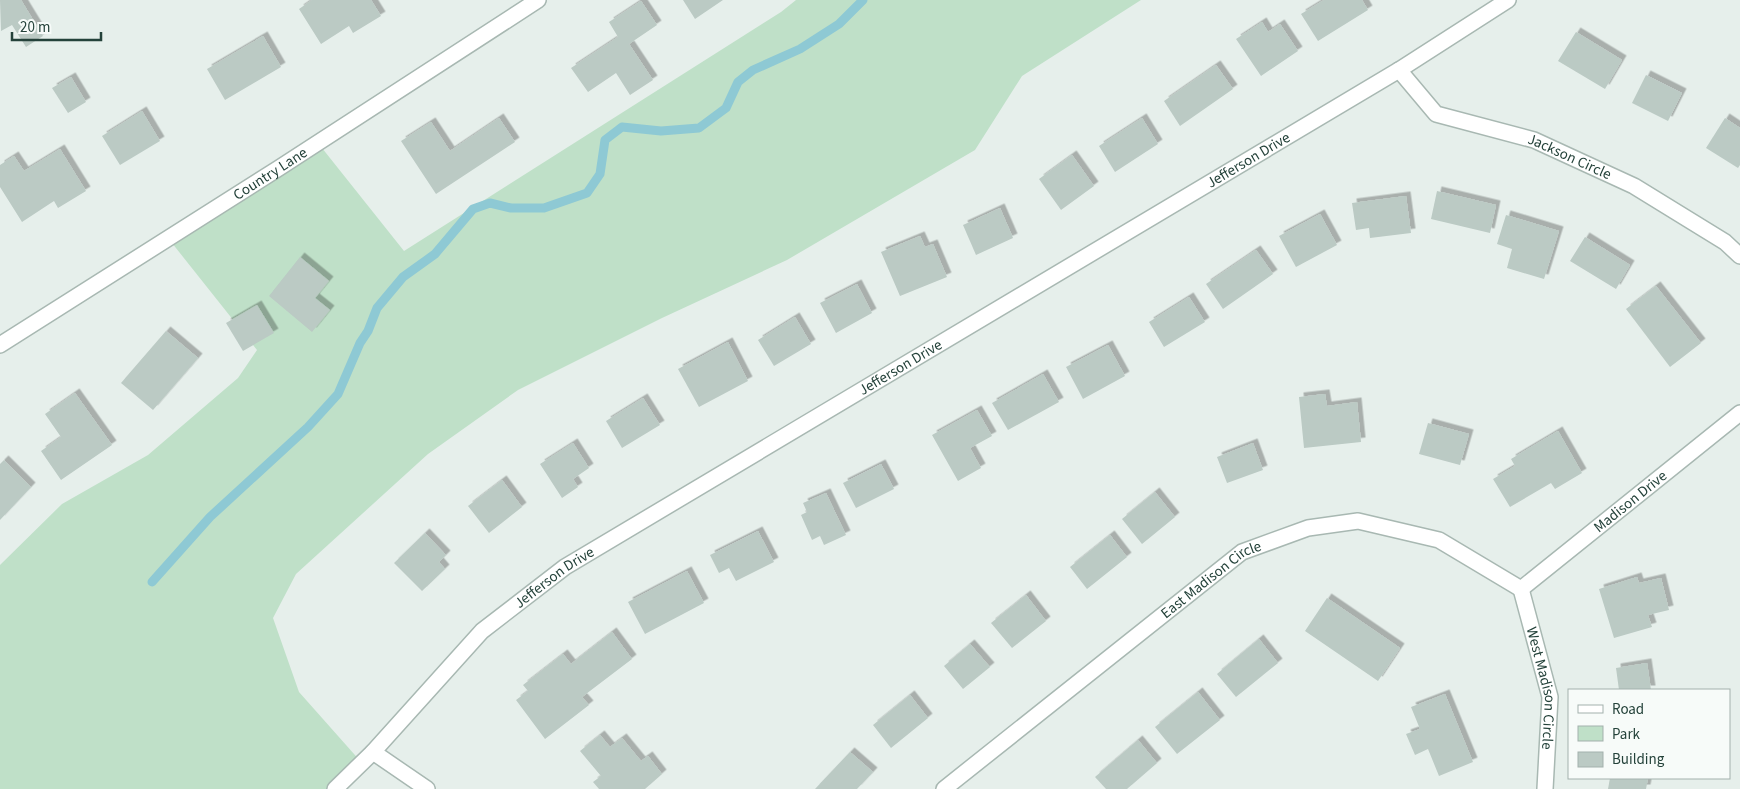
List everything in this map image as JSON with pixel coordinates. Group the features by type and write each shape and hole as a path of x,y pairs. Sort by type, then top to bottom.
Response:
{"street":[{"name":"Country Lane","path":"0,345 280,168 538,0"},
{"name":"Jefferson Drive","path":"335,789 373,752 482,631 565,567 1399,70 1508,0"},
{"name":"Jackson Circle","path":"1399,70 1436,114 1534,140 1634,186 1725,242 1740,256"},
{"name":"Madison Drive","path":"1521,589 1740,413"},
{"name":"East Madison Circle","path":"944,789 1242,552 1308,528 1358,521 1439,540 1521,589"},
{"name":"West Madison Circle","path":"1521,589 1550,697 1545,789"},
{"path":"373,752 427,789"}],"green space":[{"path":"796,0 1141,0 1022,76 975,150 787,260 662,318 518,390 428,454 296,574 273,618 299,692 362,763 335,789 0,789 0,565 62,504 148,455 238,378 257,350 168,238 318,143 404,251 781,12"}],"building":[{"path":"0,0 21,0 43,36 26,47 12,25 1,31"},
{"path":"312,0 371,0 381,16 353,33 349,26 321,44 299,9"},
{"path":"683,0 723,0 695,19"},
{"path":"1324,0 1362,0 1368,10 1318,41 1301,14"},
{"path":"641,1 657,25 629,44 653,80 630,95 616,73 588,92 571,68 618,37 609,22"},
{"path":"1262,22 1268,32 1280,24 1298,51 1261,76 1236,39"},
{"path":"1576,32 1622,60 1605,89 1558,61"},
{"path":"263,36 281,67 225,100 207,69"},
{"path":"1216,65 1233,89 1180,126 1164,101"},
{"path":"1646,75 1682,93 1668,121 1632,103"},
{"path":"71,77 86,102 68,113 52,88"},
{"path":"142,111 160,141 120,165 102,136"},
{"path":"499,118 515,142 436,194 401,141 431,122 450,151"},
{"path":"1142,118 1158,144 1115,172 1099,146"},
{"path":"1725,118 1740,128 1740,165 1738,168 1706,148"},
{"path":"60,149 86,191 58,208 54,201 22,222 0,187 0,165 14,156 24,171"},
{"path":"1072,155 1094,186 1061,210 1039,179"},
{"path":"1437,191 1496,205 1490,233 1431,219"},
{"path":"1406,196 1411,233 1370,238 1369,228 1356,230 1352,203"},
{"path":"1000,208 1013,238 976,255 963,225"},
{"path":"1320,214 1337,245 1296,267 1279,236"},
{"path":"1506,215 1559,231 1544,279 1507,268 1512,249 1497,244"},
{"path":"920,236 925,247 933,244 947,277 900,296 881,252"},
{"path":"1585,237 1630,265 1616,289 1570,261"},
{"path":"1256,250 1273,274 1223,309 1206,284"},
{"path":"300,257 329,281 315,298 330,310 312,332 269,296"},
{"path":"857,284 872,313 836,333 820,303"},
{"path":"1656,286 1701,343 1670,367 1626,309"},
{"path":"1189,297 1205,322 1164,347 1149,322"},
{"path":"257,305 274,333 243,351 226,323"},
{"path":"795,317 811,344 774,366 758,340"},
{"path":"166,331 198,358 153,410 121,383"},
{"path":"728,342 748,381 699,407 678,369"},
{"path":"1108,345 1125,376 1083,399 1066,367"},
{"path":"1043,374 1059,402 1008,430 992,403"},
{"path":"75,393 112,445 61,480 41,451 61,437 45,414"},
{"path":"1325,394 1327,406 1357,402 1361,442 1304,448 1299,397"},
{"path":"643,398 660,425 622,448 606,421"},
{"path":"977,410 992,436 970,448 981,468 958,481 932,435"},
{"path":"1428,423 1469,434 1460,465 1419,454"},
{"path":"1558,431 1582,473 1555,489 1551,483 1510,507 1493,479 1515,466 1511,459"},
{"path":"573,443 589,468 573,479 578,487 562,498 540,464"},
{"path":"1253,443 1263,470 1227,483 1217,457"},
{"path":"4,460 31,487 0,520 0,464"},
{"path":"881,464 894,489 856,508 843,483"},
{"path":"502,480 522,507 489,533 468,506"},
{"path":"1155,492 1175,517 1142,544 1122,519"},
{"path":"826,493 846,535 824,545 820,536 812,540 801,515 807,512 803,503"},
{"path":"758,531 774,562 736,581 729,568 719,573 710,555"},
{"path":"425,533 446,555 439,562 445,569 422,591 394,563"},
{"path":"1110,535 1127,557 1087,589 1070,567"},
{"path":"687,571 704,603 645,634 628,602"},
{"path":"1637,577 1639,583 1661,578 1669,610 1648,615 1652,627 1614,638 1599,589"},
{"path":"1026,595 1046,621 1012,648 991,623"},
{"path":"1327,598 1400,648 1378,681 1305,631"},
{"path":"612,632 632,659 582,697 589,705 545,739 516,700 528,691 523,685 563,654 571,664"},
{"path":"1259,639 1278,663 1236,697 1217,674"},
{"path":"970,644 990,667 963,689 944,666"},
{"path":"1647,663 1651,689 1619,689 1616,668"},
{"path":"1198,692 1220,720 1177,754 1155,727"},
{"path":"1445,694 1473,762 1439,776 1428,749 1415,755 1406,734 1420,729 1411,707"},
{"path":"910,695 928,718 891,748 873,725"},
{"path":"600,735 610,747 622,738 641,761 648,756 662,774 645,789 599,789 593,782 601,776 580,751"},
{"path":"1138,740 1157,763 1127,789 1106,789 1095,777"},
{"path":"850,752 873,772 857,789 815,789"},
{"path":"1610,779 1648,779 1646,789 1608,789"}],"waterway":[{"path":"152,582 210,517 308,427 338,394 377,308 403,277 435,254 473,209 490,203 511,208 544,208 587,193 600,174 605,140 622,127 661,131 699,128 726,108 738,82 753,70 800,49 839,24 863,0"}]}
